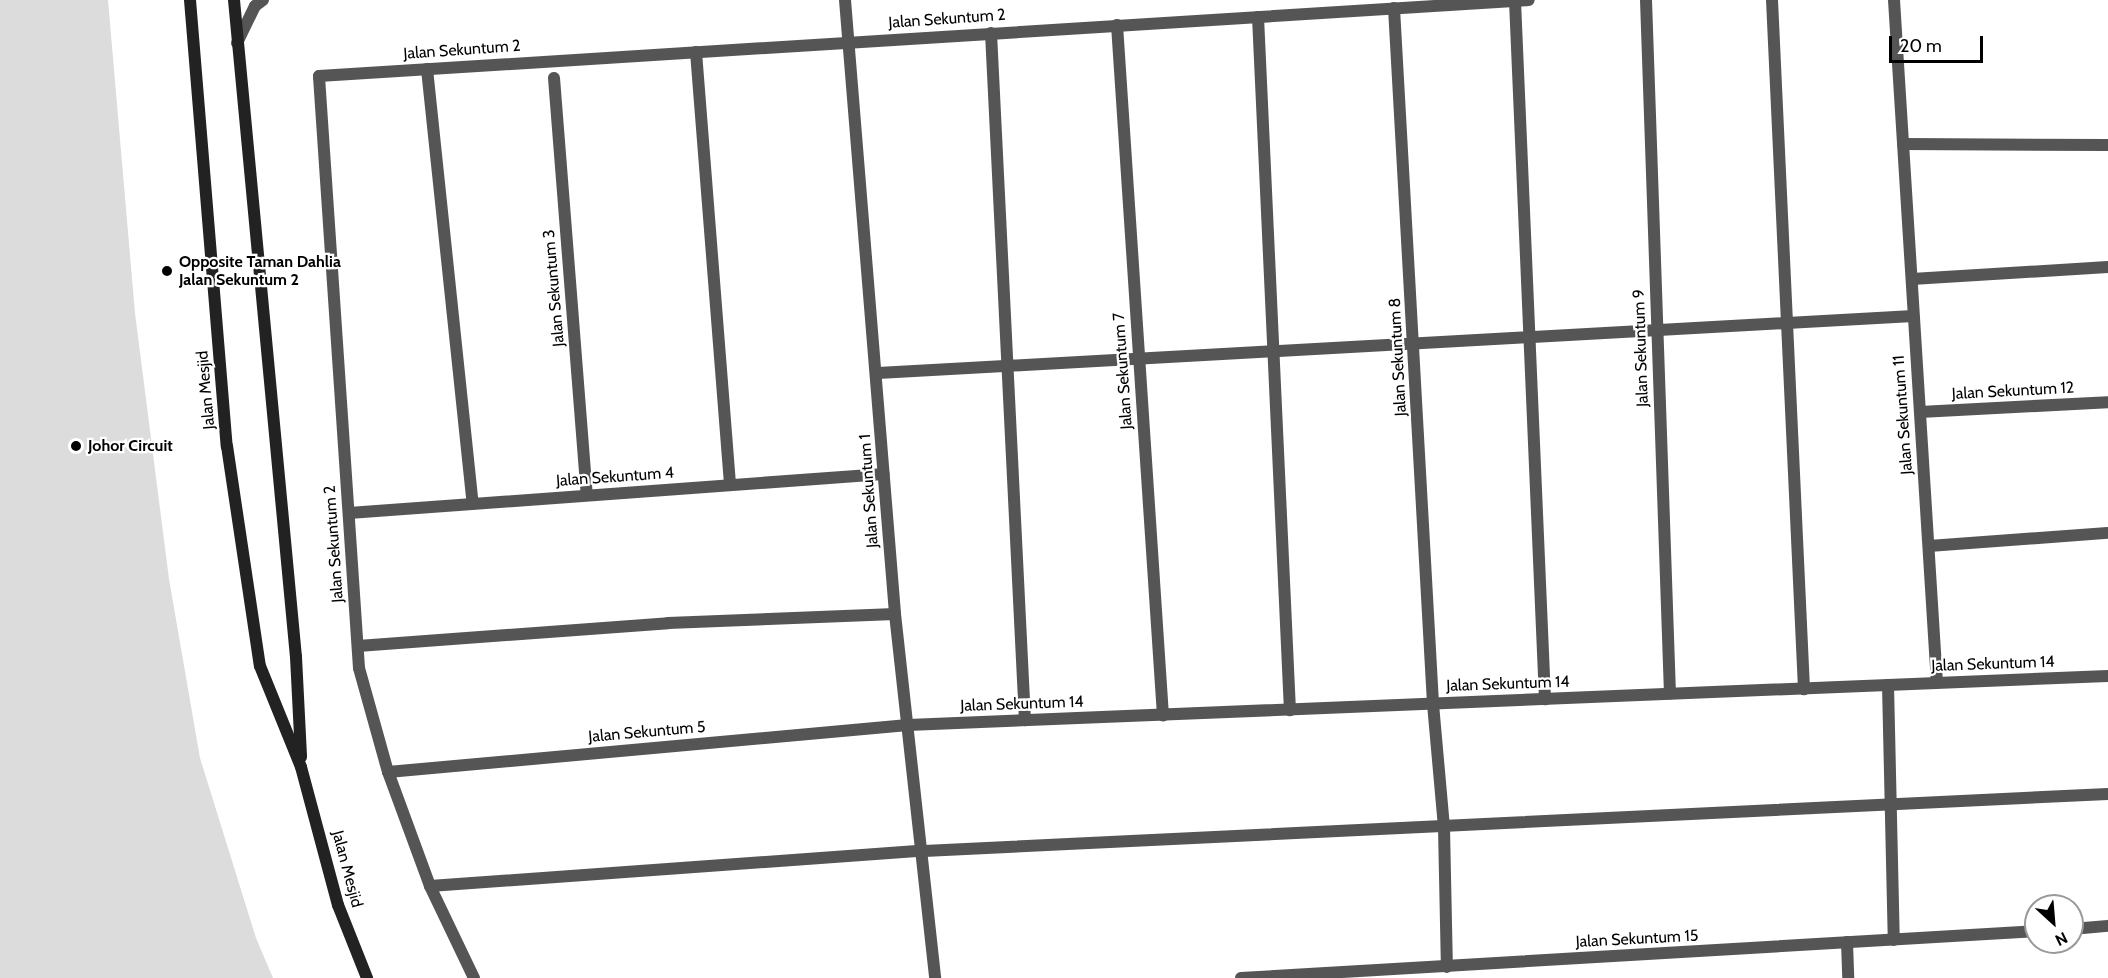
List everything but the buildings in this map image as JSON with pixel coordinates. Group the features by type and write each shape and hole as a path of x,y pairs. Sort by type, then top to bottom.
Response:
{"main road":[{"name":"Jalan Mesjid","path":"190,0 227,446 260,666 301,767 338,905 367,978"},
{"name":"Jalan Mesjid","path":"234,0 296,657 301,767"}],"street":[{"path":"237,43 255,6 263,0"},
{"name":"Jalan Sekuntum 1","path":"845,0 878,373 895,614 924,851 935,978"},
{"name":"Jalan Sekuntum 2","path":"474,978 430,886 388,772 359,668 320,76 1529,0"},
{"name":"Jalan Sekuntum 9","path":"1646,0 1670,694"},
{"path":"1772,0 1804,688"},
{"name":"Jalan Sekuntum 11","path":"1894,0 1937,683"},
{"path":"1515,1 1545,699"},
{"name":"Jalan Sekuntum 8","path":"1394,8 1433,704 1444,828 1448,967"},
{"path":"1258,17 1290,710"},
{"name":"Jalan Sekuntum 7","path":"1117,25 1163,715"},
{"path":"991,33 1025,720"},
{"path":"696,52 730,485"},
{"path":"427,69 473,504"},
{"name":"Jalan Sekuntum 3","path":"554,78 587,495"},
{"path":"1904,144 2108,145"},
{"path":"1912,279 2108,267"},
{"path":"878,373 1913,316"},
{"name":"Jalan Sekuntum 12","path":"1920,412 2108,402"},
{"name":"Jalan Sekuntum 4","path":"349,513 884,474"},
{"path":"1929,546 2108,533"},
{"path":"358,646 668,623 895,614"},
{"name":"Jalan Sekuntum 14","path":"909,725 2108,676"},
{"path":"1888,685 1894,939"},
{"name":"Jalan Sekuntum 5","path":"388,772 909,725"},
{"path":"430,886 924,851 1444,828 2108,794"},
{"path":"2084,928 2108,926"},
{"name":"Jalan Sekuntum 15","path":"1241,978 1424,973 1448,967 2024,932"},
{"path":"1847,942 1848,978"}],"shaded area":[{"name":"Johor Circuit","path":"0,0 108,0 135,313 169,579 200,758 256,938 273,978 0,978"}],"place":[{"name":"Opposite Taman Dahlia Jalan Sekuntum 2","path":"167,271"},
{"name":"Johor Circuit","path":"76,446"}]}
